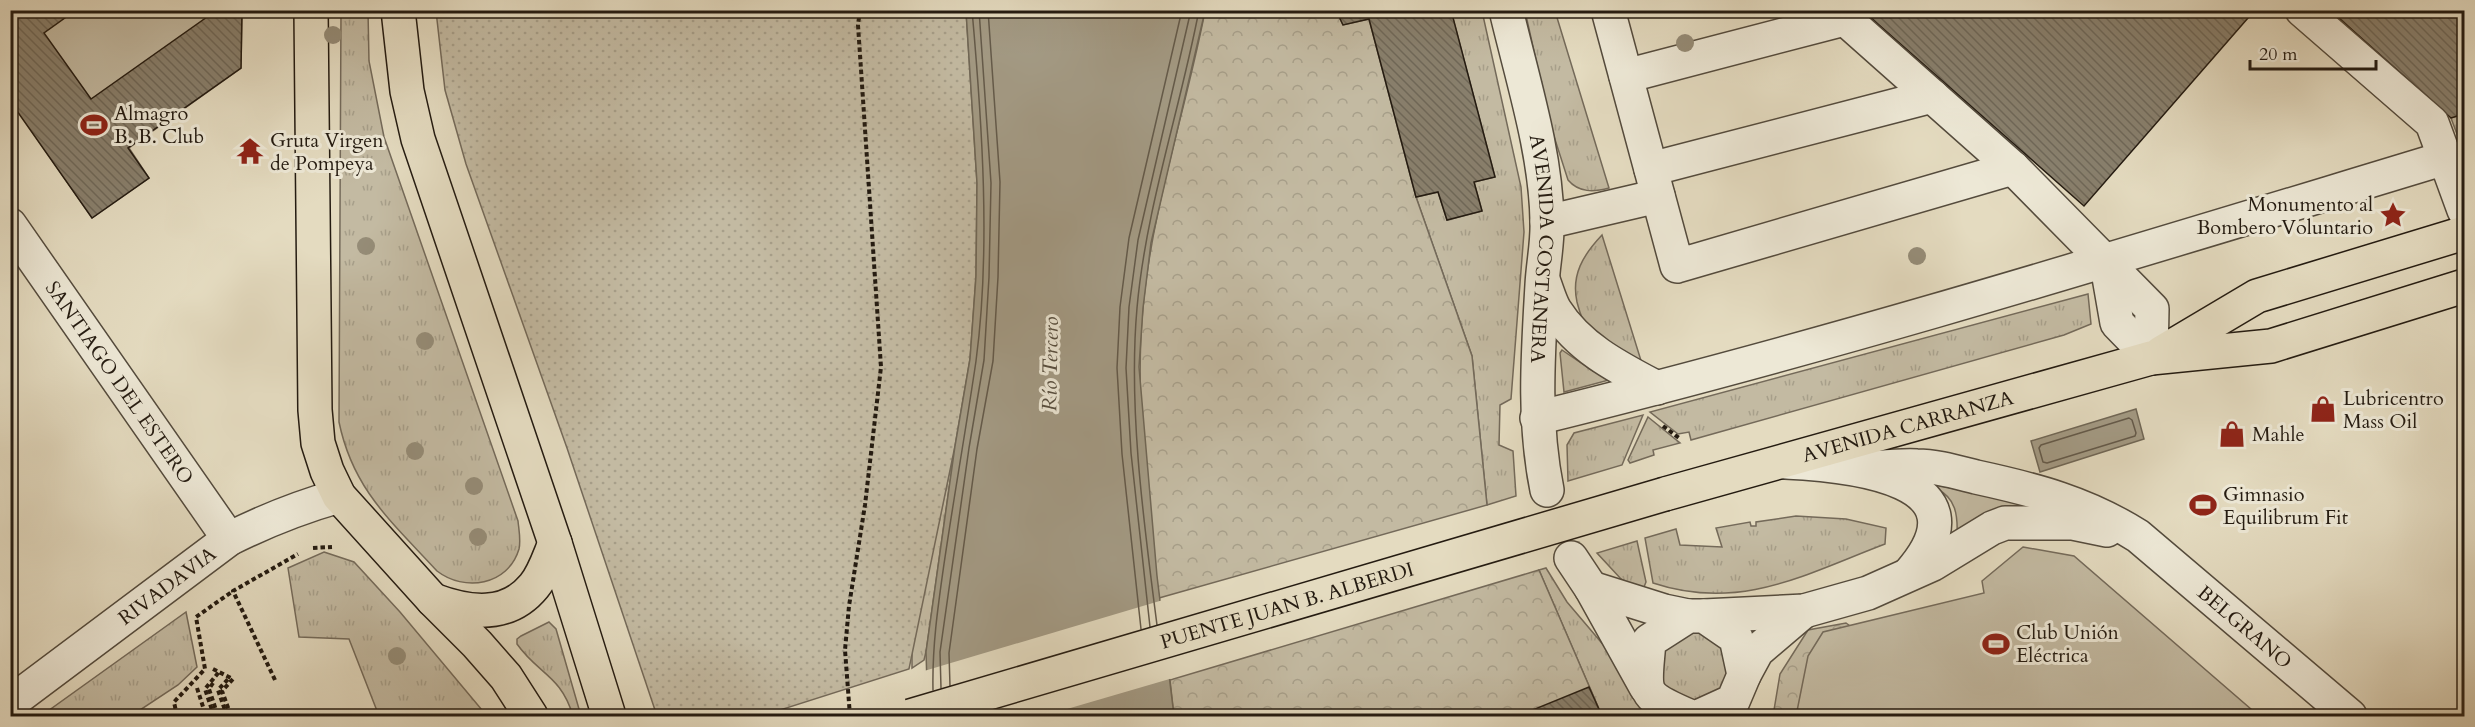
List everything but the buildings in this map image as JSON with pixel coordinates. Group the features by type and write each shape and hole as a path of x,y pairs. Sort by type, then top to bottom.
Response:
{"main road":[{"path":"311,10 315,410 318,443 327,471 339,496 506,677 531,717"},
{"path":"398,10 407,91 418,140 555,543 609,717"},
{"name":"AVENIDA CARRANZA","path":"2151,358 2257,296 2464,233"},
{"name":"AVENIDA CARRANZA","path":"1665,494 2151,358 2271,346 2464,286"},
{"name":"PUENTE JUAN B. ALBERDI","path":"910,717 1665,494"},
{"path":"432,599 470,610 490,611 506,607 534,586 555,543"}],"street":[{"name":"AVENIDA COSTANERA","path":"1506,10 1542,165 1547,222 1538,347 1537,418 1540,457 1547,490"},
{"path":"1608,10 1677,266 2013,168"},
{"path":"2302,10 2432,123 2464,210"},
{"path":"1626,76 1839,15 2013,168 2106,260 2117,323 2151,358"},
{"path":"1547,222 1654,182 1932,96"},
{"path":"1537,418 1658,388 1990,296 2445,158"},
{"name":"SANTIAGO DEL ESTERO","path":"10,225 229,539"},
{"path":"1543,278 1554,309 1581,341 1611,364 1658,388"},
{"path":"1784,462 1827,464 1857,469 1896,479 1920,492 1930,507 1935,525 1928,550 1909,574"},
{"name":"BELGRANO","path":"1857,469 1917,466 2043,492 2089,508 2138,537 2349,717"},
{"name":"RIVADAVIA","path":"10,703 229,539 268,519 305,505 339,496"},
{"path":"1656,702 1649,641 1696,616 1804,611 1868,593 1933,564 1992,528 2005,523 2032,521 2073,524 2138,537"},
{"path":"1571,558 1592,588 1656,702 1689,717"},
{"path":"1592,588 1696,616 1736,638 1736,698"},
{"path":"1700,717 1736,698 1757,651 1804,611"}],"path":[{"path":"850,717 845,650 881,367 860,49 860,10"},
{"path":"177,717 174,702 205,669 196,616 233,591 304,550 328,546 339,549"},
{"path":"233,591 275,680"},
{"path":"213,669 231,678 218,690 229,717"},
{"path":"216,717 207,689 219,672"},
{"path":"196,688 206,717"}],"green space":[{"name":"Almagro B. B. Club","path":"10,11 242,11 241,68 129,148 149,178 92,218 11,101"},
{"path":"341,11 368,11 369,61 384,137 518,521 520,546 513,561 505,571 484,582 460,582 437,571 376,504 364,486 345,446 339,422"},
{"path":"436,11 966,11 977,183 976,276 970,359 955,446 909,669 761,716 657,716 567,448 466,164 445,90"},
{"path":"1205,11 1336,11 1343,25 1369,19 1416,197 1472,356 1487,505 1159,598 1141,416 1143,308 1154,233"},
{"path":"1451,11 1482,11 1521,187 1524,232 1511,399 1500,405 1499,445 1513,451 1516,496 1487,505 1472,356 1416,197 1438,192 1447,220 1482,211 1474,182 1495,177"},
{"path":"1525,11 1555,11 1609,188 1587,190 1577,187 1568,180 1551,127"},
{"path":"2464,114 2464,153 2451,118"},
{"path":"1602,235 1643,367 1591,329 1584,322 1579,311 1576,292 1577,274 1589,250"},
{"path":"2088,294 2091,324 2064,335 1691,440 1689,432 1678,434 1650,412"},
{"path":"1562,350 1593,371 1609,377 1609,380 1564,392 1560,353"},
{"path":"1643,415 1622,465 1568,481 1567,445 1574,433"},
{"path":"1648,417 1680,443 1653,450 1654,455 1630,463 1628,460"},
{"path":"955,446 926,652 924,660 912,668 912,647"},
{"path":"1937,485 2045,509 1957,536 1957,521 1952,502 1943,492 1936,489"},
{"path":"1796,516 1846,519 1886,528 1885,544 1800,577 1772,586 1744,591 1715,593 1685,591 1653,583 1645,538 1676,529 1680,545 1722,547 1716,528 1750,522 1751,526 1756,526 1756,522"},
{"path":"1637,541 1646,582 1642,592 1621,579 1597,553"},
{"name":"Club Unión Eléctrica","path":"2023,547 2074,556 2259,716 1796,716 1808,656 1823,632 1984,593 1982,581"},
{"path":"324,552 354,562 400,612 487,716 379,716 349,639 299,637 288,568"},
{"path":"1546,568 1567,602 1606,648 1647,716 1602,716 1539,570"},
{"path":"1539,570 1602,716 1174,716 1170,680"},
{"path":"186,612 197,667 178,685 131,716 41,716"},
{"path":"549,622 556,629 581,716 573,716 568,702 556,683 517,644 517,639 521,636"},
{"path":"1846,623 1874,643 1885,716 1773,716 1780,674 1808,630"},
{"path":"1698,627 1725,641 1733,670 1720,698 1690,707 1663,692 1654,663 1669,636"}],"water":[{"name":"Río Tercero","path":"966,11 1205,11 1151,243 1139,367 1157,576 1174,716 928,716 926,652 955,446 970,359 976,276 977,183"},
{"path":"2136,409 2144,439 2040,472 2031,441"}],"pier":[{"path":"1163,600 1173,678 1043,716 925,716 924,671"}],"place":[{"name":"Almagro B. B. Club","path":"94,125"},
{"name":"Gruta Virgen de Pompeya","path":"250,151"},
{"name":"Monumento al Bombero Voluntario","path":"2393,215"},
{"name":"Lubricentro Mass Oil","path":"2323,409"},
{"name":"Mahle","path":"2232,434"},
{"name":"Gimnasio Equilibrum Fit","path":"2203,505"},
{"name":"Club Unión Eléctrica","path":"1996,644"}]}
